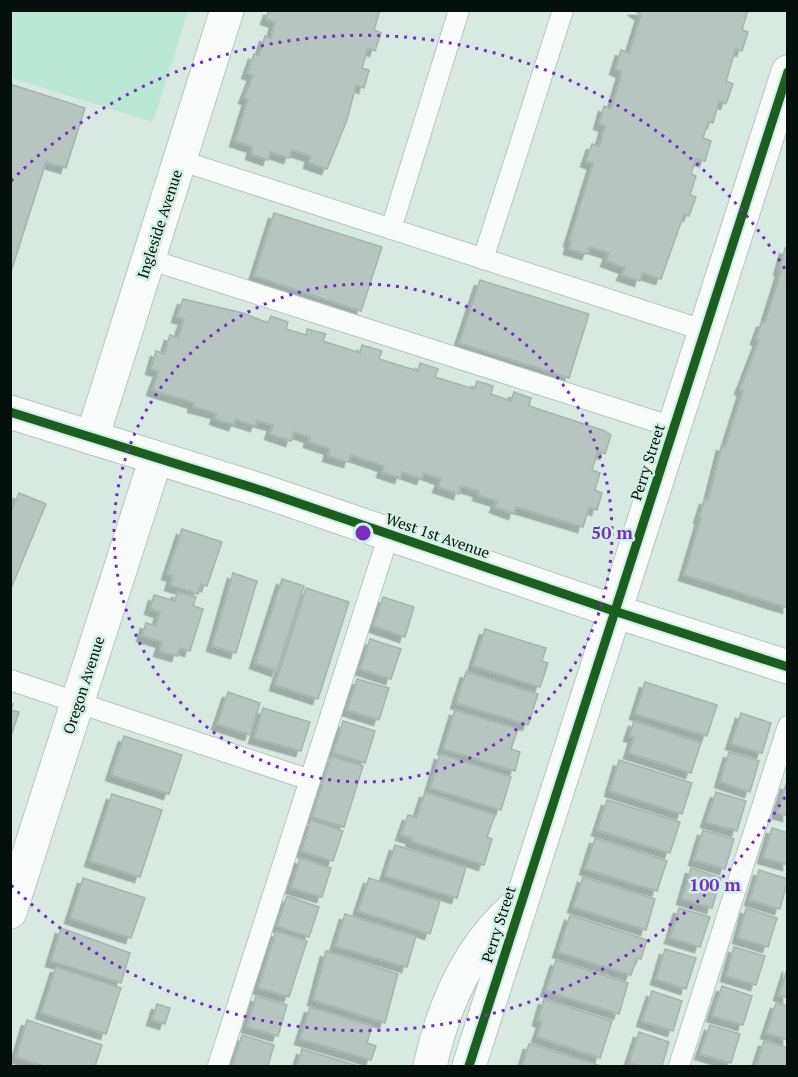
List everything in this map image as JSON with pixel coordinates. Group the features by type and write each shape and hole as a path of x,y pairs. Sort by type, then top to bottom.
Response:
{"street":[{"name":"Ingleside Avenue","path":"92,438 227,10"},
{"name":"Perry Street","path":"469,1066 703,330 788,72"},
{"name":"West 1st Avenue","path":"10,411 788,667"},
{"name":"Oregon Avenue","path":"10,912 156,458"},
{"name":"Perry Street","path":"430,1066 443,1017 462,975 492,927 521,902"}],"lane":[{"path":"391,229 459,10"},
{"path":"483,259 563,10"},
{"path":"180,160 703,330"},
{"path":"148,259 674,427"},
{"path":"218,1066 389,534"},
{"path":"10,680 310,780"},
{"path":"679,1066 788,726"}],"green space":[{"path":"10,11 188,11 153,122 11,78"}],"building":[{"path":"269,10 380,10 374,30 381,33 375,51 368,48 362,68 369,70 364,88 356,85 347,120 327,169 309,163 311,156 292,150 289,158 271,152 268,160 251,154 253,147 235,141 248,99 244,98 253,75 247,73 254,54 259,56 265,36 271,38 275,22 266,19"},
{"path":"634,10 748,10 742,30 748,32 742,51 736,48 726,81 733,84 726,104 719,101 713,123 708,122 703,138 711,141 705,161 696,159 691,174 696,176 690,195 696,197 689,216 684,214 661,279 642,273 640,281 622,275 625,268 606,261 609,253 590,247 587,254 569,249 571,241 569,241 593,164 586,161 592,144 599,146 605,126 599,124 604,106 611,109 622,72 615,69 621,50 629,53 641,15"},
{"path":"10,84 85,108 66,168 46,162 10,275"},
{"path":"274,213 382,247 361,311 254,276"},
{"path":"785,248 788,249 788,608 684,575 705,499 708,500 722,445 725,447 743,390 740,389 759,340 756,339 762,322 765,322 781,271 779,270"},
{"path":"480,280 589,314 569,378 459,343"},
{"path":"183,299 243,313 268,323 271,316 288,322 286,329 306,335 307,329 326,334 323,341 360,353 362,345 382,351 379,359 418,371 420,363 438,369 435,377 474,389 477,381 493,386 491,394 511,401 514,392 531,398 529,406 605,431 611,435 605,454 598,451 592,470 600,473 595,490 602,493 597,510 589,508 583,527 516,507 514,514 495,507 497,501 478,495 479,491 461,486 459,494 438,487 441,479 424,473 422,479 402,472 400,478 382,472 384,466 351,455 349,462 328,456 330,449 309,442 310,437 294,432 291,441 270,434 273,425 257,421 256,426 236,420 234,425 215,419 217,413 193,407 194,403 152,390 159,371 151,369 156,351 164,354 170,335 178,338 184,319 177,317"},
{"path":"19,493 46,504 10,591 10,514"},
{"path":"182,529 222,542 207,586 201,584 198,594 170,585 173,576 167,574"},
{"path":"233,573 257,581 236,653 212,646"},
{"path":"282,579 304,586 277,671 255,663"},
{"path":"306,588 349,602 318,699 275,685"},
{"path":"177,592 196,597 193,606 203,609 190,651 180,648 177,656 159,651 162,642 142,636 146,623 156,626 160,612 150,609 154,595 175,601"},
{"path":"383,597 414,607 405,637 373,626"},
{"path":"485,629 546,648 542,661 548,663 540,687 473,666"},
{"path":"370,639 401,649 391,679 360,669"},
{"path":"466,672 538,694 528,725 456,703"},
{"path":"357,679 389,688 379,720 347,710"},
{"path":"645,682 717,705 707,736 635,714"},
{"path":"228,692 260,703 250,735 217,724"},
{"path":"10,704 13,704 11,710 19,712 11,736"},
{"path":"263,708 310,722 301,751 254,738"},
{"path":"455,710 518,729 511,749 520,752 515,771 443,749"},
{"path":"741,713 771,723 762,753 731,744"},
{"path":"343,721 375,731 365,763 333,753"},
{"path":"634,721 701,743 691,773 629,753 634,737 629,736"},
{"path":"124,736 182,755 169,794 111,775"},
{"path":"729,752 759,761 750,792 720,782"},
{"path":"440,754 511,777 501,810 430,788"},
{"path":"331,756 363,766 344,827 312,817"},
{"path":"619,760 692,783 682,814 610,791"},
{"path":"786,784 788,784 788,816 777,813"},
{"path":"425,792 495,815 487,837 492,839 484,865 411,841 412,838 401,835 408,815 417,817"},
{"path":"716,792 746,801 737,831 706,822"},
{"path":"112,794 162,810 140,877 90,861"},
{"path":"607,800 680,822 670,853 597,830"},
{"path":"311,820 343,831 333,861 301,851"},
{"path":"772,828 788,833 788,865 763,858"},
{"path":"703,830 734,839 725,869 694,860"},
{"path":"595,838 667,861 657,891 585,869"},
{"path":"395,845 466,867 457,898 385,876"},
{"path":"300,858 331,868 322,897 291,888"},
{"path":"691,868 721,878 712,908 682,899"},
{"path":"759,870 788,879 780,909 750,900"},
{"path":"583,877 655,899 646,930 573,907"},
{"path":"83,878 145,898 131,938 70,918"},
{"path":"369,878 440,901 430,934 358,911"},
{"path":"287,896 319,907 309,937 277,926"},
{"path":"679,908 710,917 700,947 670,938"},
{"path":"746,908 777,918 768,947 738,938"},
{"path":"345,914 416,936 407,967 335,946"},
{"path":"570,915 647,940 641,959 637,958 631,975 558,952"},
{"path":"61,928 130,953 121,983 51,961"},
{"path":"276,931 307,941 289,997 258,988"},
{"path":"734,947 765,956 756,985 726,976"},
{"path":"665,949 696,958 686,989 656,979"},
{"path":"326,951 398,974 385,1023 313,1000"},
{"path":"556,960 628,983 619,1014 546,991"},
{"path":"788,966 788,998 779,995"},
{"path":"56,967 121,988 106,1034 41,1013"},
{"path":"722,986 752,996 743,1025 712,1016"},
{"path":"652,991 682,1001 673,1031 642,1021"},
{"path":"256,996 287,1005 278,1036 247,1027"},
{"path":"544,999 612,1021 600,1058 537,1037 542,1022 538,1020"},
{"path":"776,1003 788,1006 788,1040 766,1033"},
{"path":"157,1004 170,1008 165,1024 152,1020"},
{"path":"310,1007 372,1026 367,1043 376,1046 371,1060 300,1039"},
{"path":"27,1020 102,1045 95,1066 44,1066 16,1057"},
{"path":"710,1025 740,1034 731,1063 700,1054"},
{"path":"639,1032 669,1042 662,1066 640,1066 629,1063"},
{"path":"242,1035 274,1045 268,1066 232,1066"},
{"path":"764,1041 788,1048 788,1066 756,1066"},
{"path":"529,1044 540,1047 601,1066 522,1066"},
{"path":"302,1049 358,1066 297,1066"}],"cycle path":[{"path":"469,1066 788,72"},
{"path":"10,412 263,491 614,611 788,667"}]}
